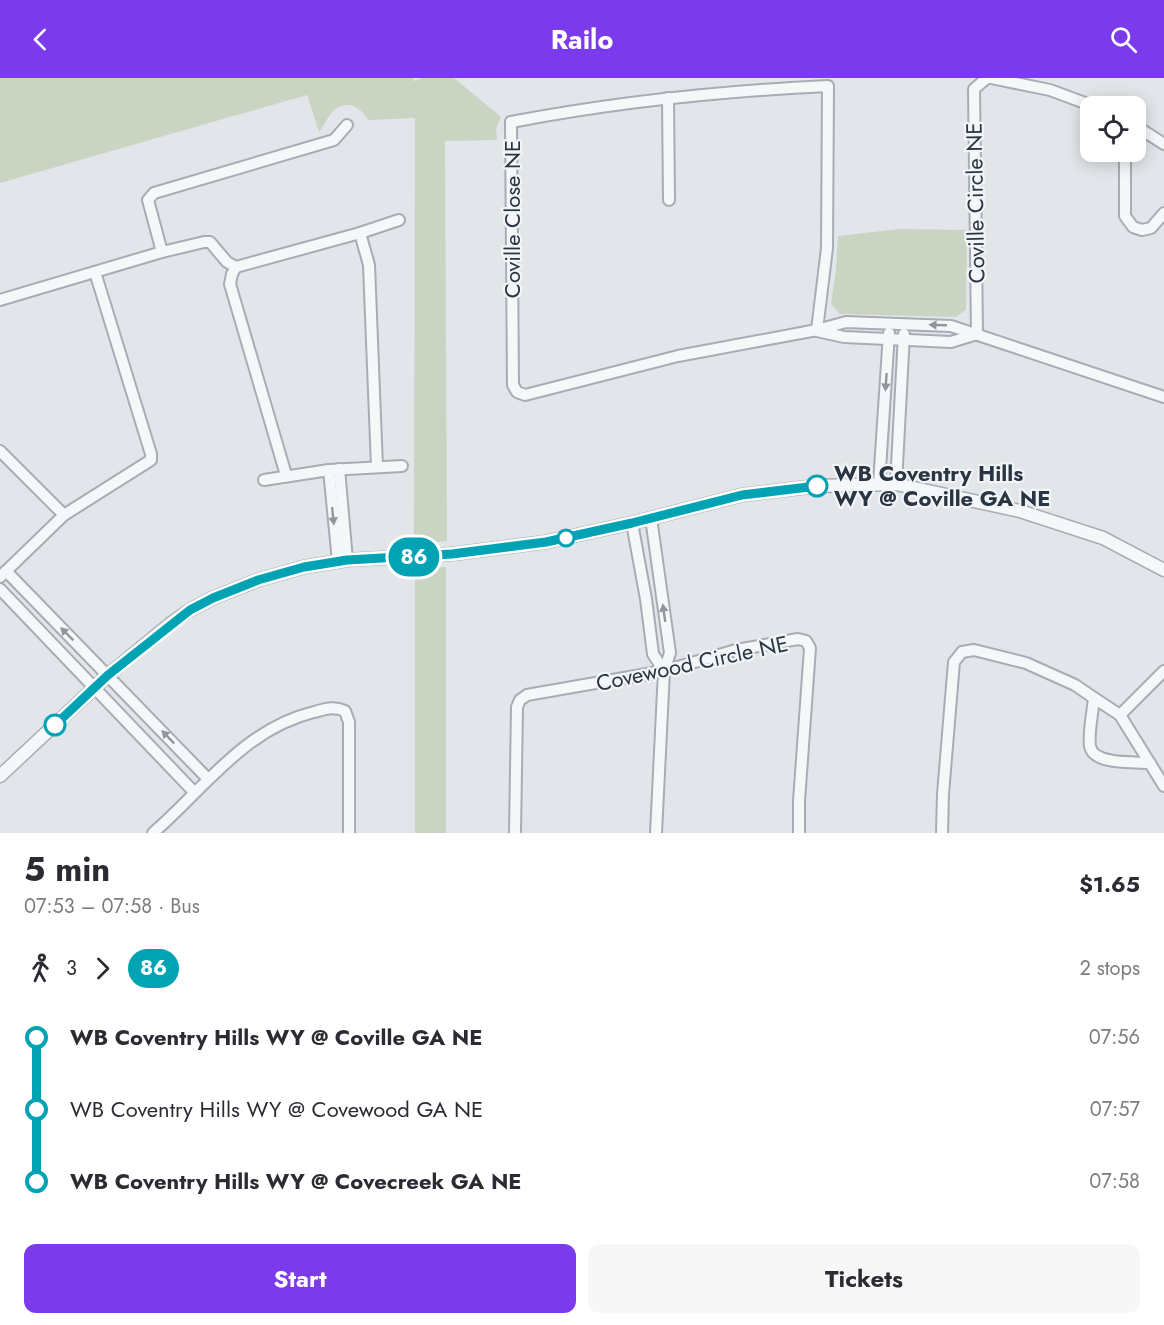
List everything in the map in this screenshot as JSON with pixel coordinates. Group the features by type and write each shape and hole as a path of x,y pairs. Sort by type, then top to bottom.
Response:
{"street":[{"name":"Coville Circle NE","path":"977,334 974,89 989,78 1050,90 1080,101"},
{"name":"Coville Close NE","path":"817,330 827,248 828,86 749,89 668,98 589,107 511,122 513,385 517,392 525,395 678,356 817,330 846,322 897,324"},
{"path":"668,98 669,200"},
{"path":"162,252 148,200 154,194 334,140 347,125"},
{"path":"1146,132 1164,144"},
{"path":"1125,162 1125,216 1132,227 1142,230 1152,228 1164,213"},
{"path":"230,284 232,274 237,267 399,220"},
{"path":"360,233 369,265 377,467"},
{"path":"0,300 162,252 210,242 222,257 237,267"},
{"path":"222,257 286,475"},
{"path":"95,272 152,454 151,460 64,515 3,574 108,675 208,779"},
{"path":"820,310 831,326"},
{"path":"896,484 897,324 951,326 1164,397"},
{"name":"Coville Close NE","path":"817,330 844,337 897,339"},
{"path":"897,339 951,342 977,334"},
{"path":"879,484 897,339"},
{"path":"0,451 64,515"},
{"path":"264,480 334,469 402,466"},
{"path":"334,469 342,561"},
{"path":"0,776 108,675 183,614 213,598 258,580 304,567 342,561 436,556 546,542 742,495 817,486 896,484 1020,511 1102,538 1164,570"},
{"path":"651,518 669,651 664,671 656,833"},
{"path":"632,523 653,654 664,671"},
{"path":"0,589 194,792"},
{"name":"Covewood Circle NE","path":"515,833 517,707 520,700 527,695 664,671 736,650 798,639 806,641 810,648 799,801 799,833"},
{"path":"942,833 954,662 962,652 974,650 1026,663 1075,686 1094,698 1119,715 1164,786"},
{"path":"1119,715 1164,671"},
{"path":"1094,698 1090,747 1097,757 1106,760 1150,763"},
{"path":"153,833 240,750 269,729 304,714 334,707 345,711 349,722 349,833"}],"green space":[{"path":"0,78 413,78 414,81 422,78 454,78 501,117 496,128 497,140 445,141 447,541 414,544 415,118 368,120 362,111 348,105 332,112 319,132 307,95 0,183"},
{"path":"899,229 967,230 966,310 956,317 840,314 831,304 838,236"},
{"path":"446,567 446,833 415,833 415,569"}],"bus line":[{"name":"86","path":"55,725 108,675 170,624 213,598 258,580 304,567 347,560 452,554 546,542 742,495 817,486"}],"place":[{"name":"WB Coventry Hills WY @ Coville GA NE","path":"817,486"}]}
